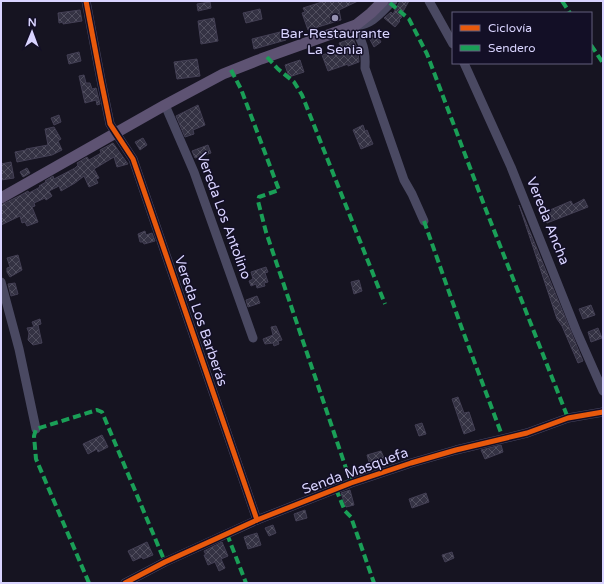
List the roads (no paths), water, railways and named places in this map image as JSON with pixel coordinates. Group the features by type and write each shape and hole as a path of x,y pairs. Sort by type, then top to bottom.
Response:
{"main road":[{"path":"1,198 165,105 231,70 354,25 371,13 383,1"}],"street":[{"name":"Vereda Los Barberás","path":"86,1 112,127 132,159 257,520"},
{"path":"393,1 374,19 362,25 354,25 366,54 365,68 404,180 424,221"},
{"path":"429,1 452,42"},
{"name":"Vereda Ancha","path":"464,64 511,166 576,330 603,391"},
{"name":"Vereda Los Antolino","path":"165,105 194,172 253,338"},
{"path":"1,282 19,350 36,429"},
{"name":"Senda Masquefa","path":"125,583 165,562 257,520 351,484 411,463 456,450 527,433 568,418 603,412"}],"place":[{"name":"Bar-Restaurante La Senia","path":"335,18"}]}
